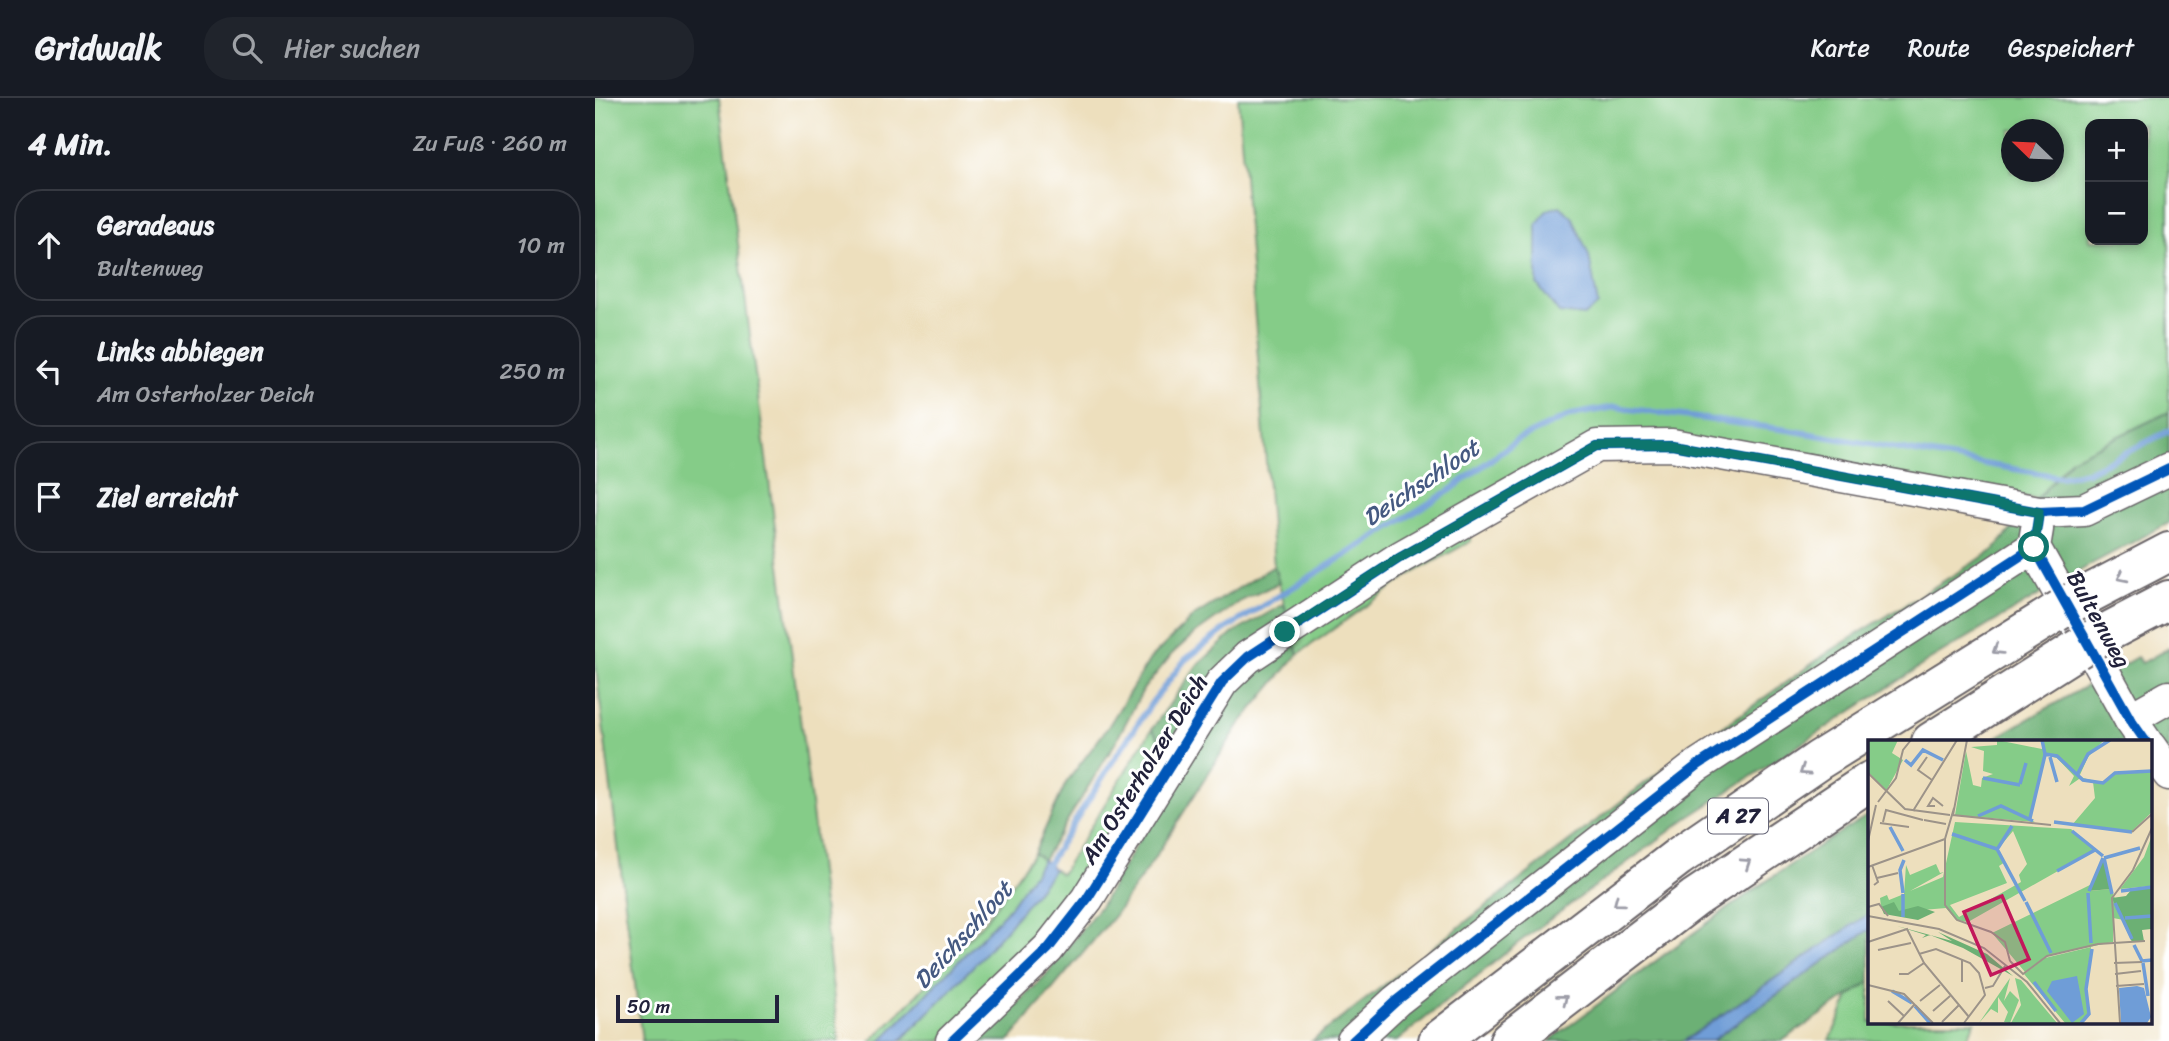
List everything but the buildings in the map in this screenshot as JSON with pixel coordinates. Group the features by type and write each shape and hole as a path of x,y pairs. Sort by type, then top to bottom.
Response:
{"highway":[{"name":"A 27","path":"1438,1041 1678,857 1819,760 2065,607 2169,552"},
{"path":"1934,740 2086,644 2169,600"},
{"name":"A 27","path":"1509,1041 1695,898 1868,782"}],"street":[{"name":"Am Osterholzer Deich","path":"952,1041 1048,949 1087,900 1222,682 1248,657 1401,557 1597,446 1672,445 2039,512 2084,510 2169,469"},
{"path":"1353,1041 1396,1001 1698,765 2034,547 2039,512"},
{"name":"Bultenweg","path":"2034,547 2138,730"},
{"path":"2138,730 2169,697"},
{"path":"2151,748 2169,774"}],"green space":[{"path":"595,98 719,98 810,795 839,1041 642,1041 595,660"},
{"path":"1238,98 2169,98 2169,412 2071,459 2037,499 1595,436 1463,512 1471,541 1408,576 1298,654 1274,566"},
{"path":"2169,412 2169,523 2095,562 1930,660 1686,819 1518,943 1397,1041 1312,1041 1654,776 1830,651 1994,550 2071,459"},
{"path":"1274,566 1279,583 1241,601 1193,635 1173,653 1144,688 1114,745 1043,860 1034,853 1066,783 1108,727 1150,659 1194,616"},
{"path":"1284,604 1288,619 1165,748 1152,729 1196,667 1232,634"},
{"path":"1293,637 1298,654 1239,725 1115,915 1009,1041 980,1041 1044,977 1101,905 1224,694"},
{"path":"2169,648 2169,752 2151,743 2151,740 1992,740 2137,657 2142,663"},
{"path":"1152,729 1165,748 1065,913 941,1041 900,1041 980,958 1054,869 1061,874"},
{"path":"1868,815 1868,914 1684,1041 1549,1041 1747,895"},
{"path":"1034,853 1043,860 1006,912 881,1041 871,1041 986,919"},
{"path":"1868,930 1868,983 1782,1041 1711,1041"},
{"path":"1868,964 1868,1024 1974,1024 1966,1041 1830,1040 1862,968"}],"water":[{"path":"1560,206 1573,218 1589,256 1598,305 1584,316 1559,313 1537,284 1537,224 1547,210"},
{"path":"1043,860 1054,869 980,958 900,1041 881,1041 1006,912"},
{"path":"1868,914 1868,930 1711,1041 1684,1041"}],"waterway":[{"name":"Deichschloot","path":"1044,870 1153,701 1185,660 1224,630 1449,491 1517,440 1571,415 1615,407 1788,430 2060,477 2087,472 2169,431"}],"cycle path":[{"path":"952,1041 1048,949 1087,899 1222,682 1248,657 1401,557 1597,446 1672,445 2039,512 2084,510 2169,469"},
{"path":"2039,512 2034,547 2130,719 2145,740"},
{"path":"1353,1041 1396,1001 1698,765 2034,547"}],"route":[{"path":"1285,632 1401,557 1597,446 1672,445 2039,512 2034,547"}]}
